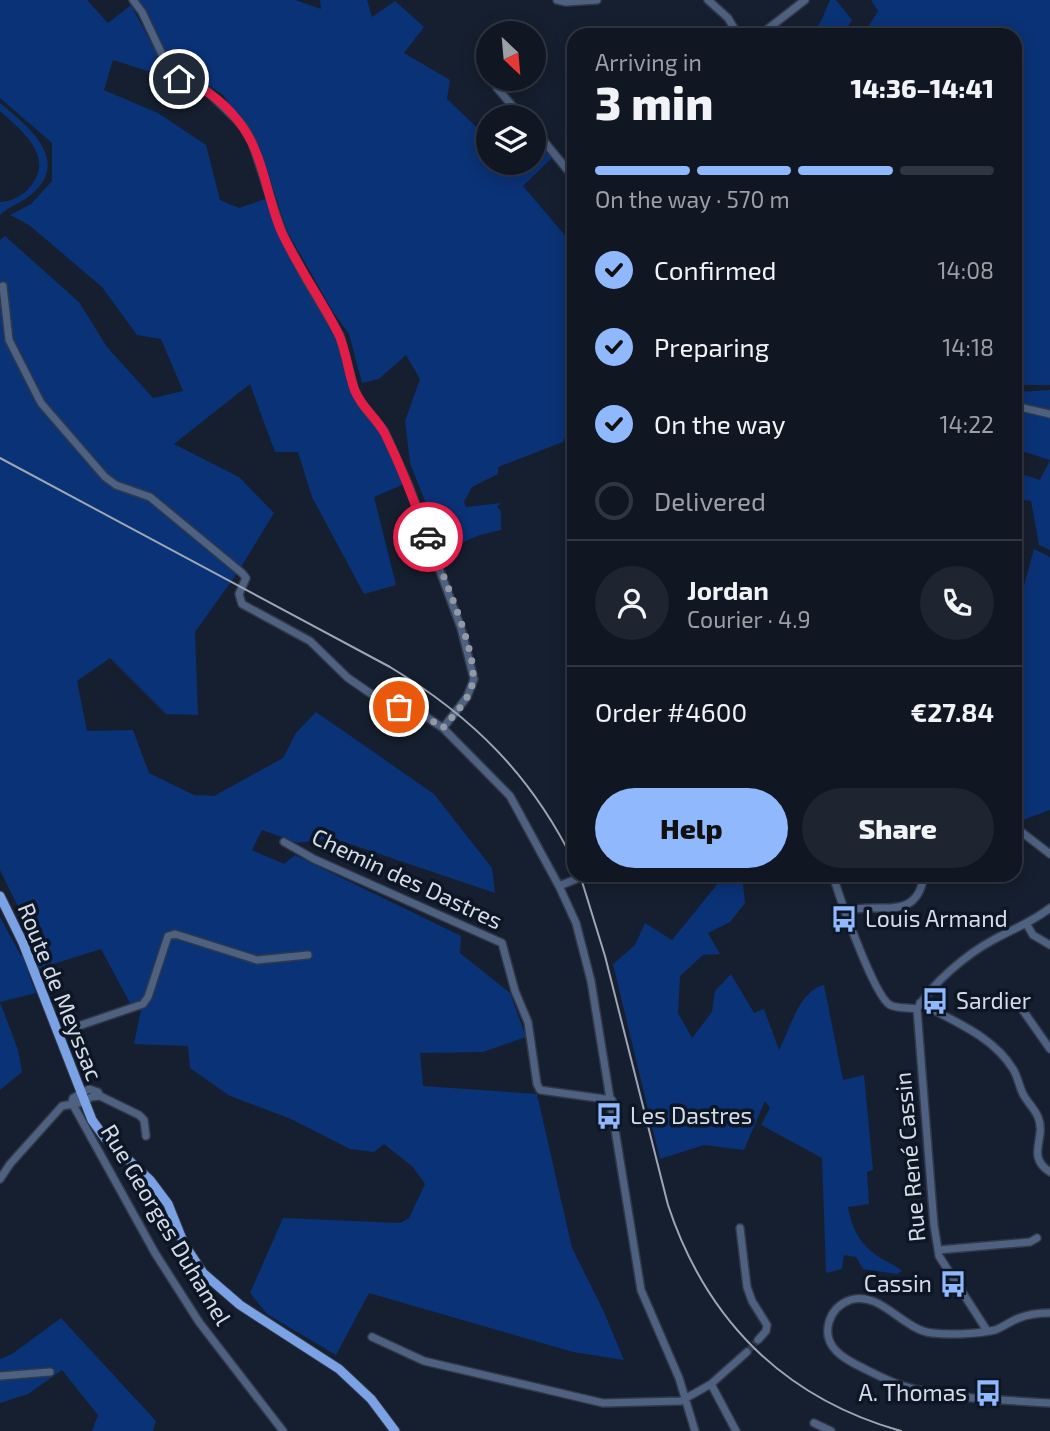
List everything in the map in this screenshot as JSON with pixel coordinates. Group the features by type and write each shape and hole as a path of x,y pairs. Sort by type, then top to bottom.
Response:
{"main road":[{"name":"Route de Meyssac","path":"0,896 23,943 92,1120 105,1138 150,1180 168,1203 184,1244 203,1273 240,1306 339,1369 370,1399 396,1431"}],"street":[{"path":"133,0 142,12 169,69 179,79 206,90 243,126 252,142 282,233 340,336 354,389 362,404 384,431 408,484 461,628 474,678 467,697 443,728"},
{"path":"557,0 597,0"},
{"path":"708,0 728,18 734,28"},
{"path":"769,28 805,0"},
{"path":"500,91 512,105"},
{"path":"546,144 567,169"},
{"path":"3,286 9,340 41,403 105,477 116,485 150,497 242,573 246,578 239,594 242,604 310,641 348,678 375,697 425,716 443,728 510,796 576,923 588,967 600,1046 612,1100 641,1290 679,1378 695,1431"},
{"path":"1022,408 1050,414"},
{"path":"1022,832 1050,854"},
{"name":"Chemin des Dastres","path":"284,842 314,859 502,943 515,991 528,1021 540,1090 612,1100"},
{"path":"559,886 569,882"},
{"path":"836,882 870,974 888,1004 919,1006 990,1043 1013,1069 1022,1093 1038,1117 1040,1128 1037,1153 1039,1161 1050,1172"},
{"path":"846,911 863,907 886,909 905,905 920,891 922,882"},
{"path":"919,1006 966,959 997,938 1027,925 1050,908"},
{"path":"1027,925 1033,934 1050,945"},
{"path":"58,1033 143,1004 148,997 168,936 175,934 257,960 307,955"},
{"path":"1017,1002 1050,1049"},
{"name":"Rue René Cassin","path":"919,1006 934,1225 939,1256 986,1329"},
{"name":"Rue Georges Duhamel","path":"146,1136 144,1120 139,1115 100,1096 83,1097 72,1103 155,1253 192,1310 283,1431"},
{"path":"0,1179 62,1106 72,1103"},
{"path":"740,1228 747,1287 752,1301 768,1325 758,1340"},
{"path":"938,1250 1030,1242 1037,1238"},
{"path":"1050,1313 1028,1315 993,1330 986,1329 976,1333 930,1333 918,1329 872,1301 858,1299 838,1306 827,1330 828,1340 837,1353 907,1387 966,1397 1050,1403"},
{"path":"372,1337 424,1361 603,1403 681,1401 711,1384 747,1352"},
{"path":"0,1376 50,1372"},
{"path":"711,1384 736,1431"},
{"path":"814,1423 831,1431"}],"shaded area":[{"path":"0,0 87,0 108,23 131,5 165,69 160,75 113,60 104,90 158,113 206,145 220,200 239,208 268,198 339,342 354,397 383,436 404,484 374,497 396,585 364,594 312,497 298,452 275,452 250,384 174,444 239,477 274,513 238,572 195,632 198,715 166,714 110,658 77,681 87,731 133,730 149,773 194,795 214,796 283,758 296,733 316,712 434,794 492,868 495,893 332,838 298,843 262,830 252,850 284,864 295,855 461,936 460,953 510,993 526,1037 483,1052 420,1053 423,1086 537,1094 572,1248 624,1360 573,1352 369,1293 336,1355 267,1314 250,1293 283,1218 400,1223 409,1218 425,1184 413,1167 384,1144 374,1152 350,1149 291,1119 230,1096 190,1068 188,1046 134,1044 143,1000 131,1005 101,949 28,972 36,993 0,1002 0,917 21,956 32,941 0,870 0,240 5,236 79,302 107,347 153,398 183,391 161,339 137,335 102,287 29,225 10,215 31,204 52,181 52,143 0,98"},
{"path":"138,0 295,0 321,9 320,0 367,0 372,17 395,1 424,27 404,53 450,80 447,99 476,127 476,175 534,175 523,186 567,238 567,433 563,442 498,467 498,474 472,487 464,502 466,507 501,503 497,507 501,511 501,530 480,535 439,552 425,517 430,514 410,463 405,421 420,379 406,355 379,379 362,383 349,334 333,312 287,231 259,146 223,95 203,81 171,66 156,30"},
{"path":"830,0 836,0 852,20 847,28 816,28"},
{"path":"871,0 1050,0 1050,385 1022,385 1022,28 867,28 878,11"},
{"path":"0,103 32,132 41,144 48,168 43,181 32,194 0,215 0,202 16,198 26,191 37,177 39,166 33,145 0,111"},
{"path":"546,152 552,158 546,164"},
{"path":"1050,390 1050,411 1022,405 1022,392"},
{"path":"1022,411 1050,418 1050,460 1022,451"},
{"path":"1050,460 1050,550 1039,545 1031,501 1022,499 1022,474 1040,480"},
{"path":"1034,549 1050,557 1050,810 1022,820 1022,593"},
{"path":"719,882 743,882 745,903 730,922 708,933 720,954 703,955 680,976 678,1013 692,1038 712,1012 715,991 731,974 754,1013 764,1009 779,1050 802,1003 815,989 824,985 843,1080 864,1075 873,1170 867,1172 869,1204 848,1207 850,1215 863,1243 902,1271 897,1274 863,1269 856,1257 844,1255 842,1269 826,1273 822,1158 761,1125 770,1108 765,1101 744,1150 704,1145 660,1159 613,964 635,945 645,923 672,940"},
{"path":"0,1002 18,1050 22,1072 0,1090"},
{"path":"61,1318 156,1421 153,1431 92,1431 98,1415 62,1370 28,1394 0,1403 0,1359 12,1354"}],"tunnel":[{"path":"747,1352 758,1340"}],"railway":[{"path":"0,458 390,667 420,686 473,728 519,775 539,802 567,849"},
{"path":"582,882 605,956 668,1205 684,1246 704,1284 728,1318 755,1349 786,1375 821,1398 859,1417 901,1431"}],"way so far":[{"path":"399,707 425,716 443,728 467,697 474,678 461,628 428,537"}],"place":[{"name":"Louis Armand","path":"844,919"},
{"name":"Sardier","path":"935,1001"},
{"name":"Les Dastres","path":"609,1116"},
{"name":"Cassin","path":"953,1284"},
{"name":"A. Thomas","path":"988,1393"}],"route":[{"path":"179,79 206,90 243,126 252,142 282,233 340,336 354,389 362,404 384,431 428,537"}]}
